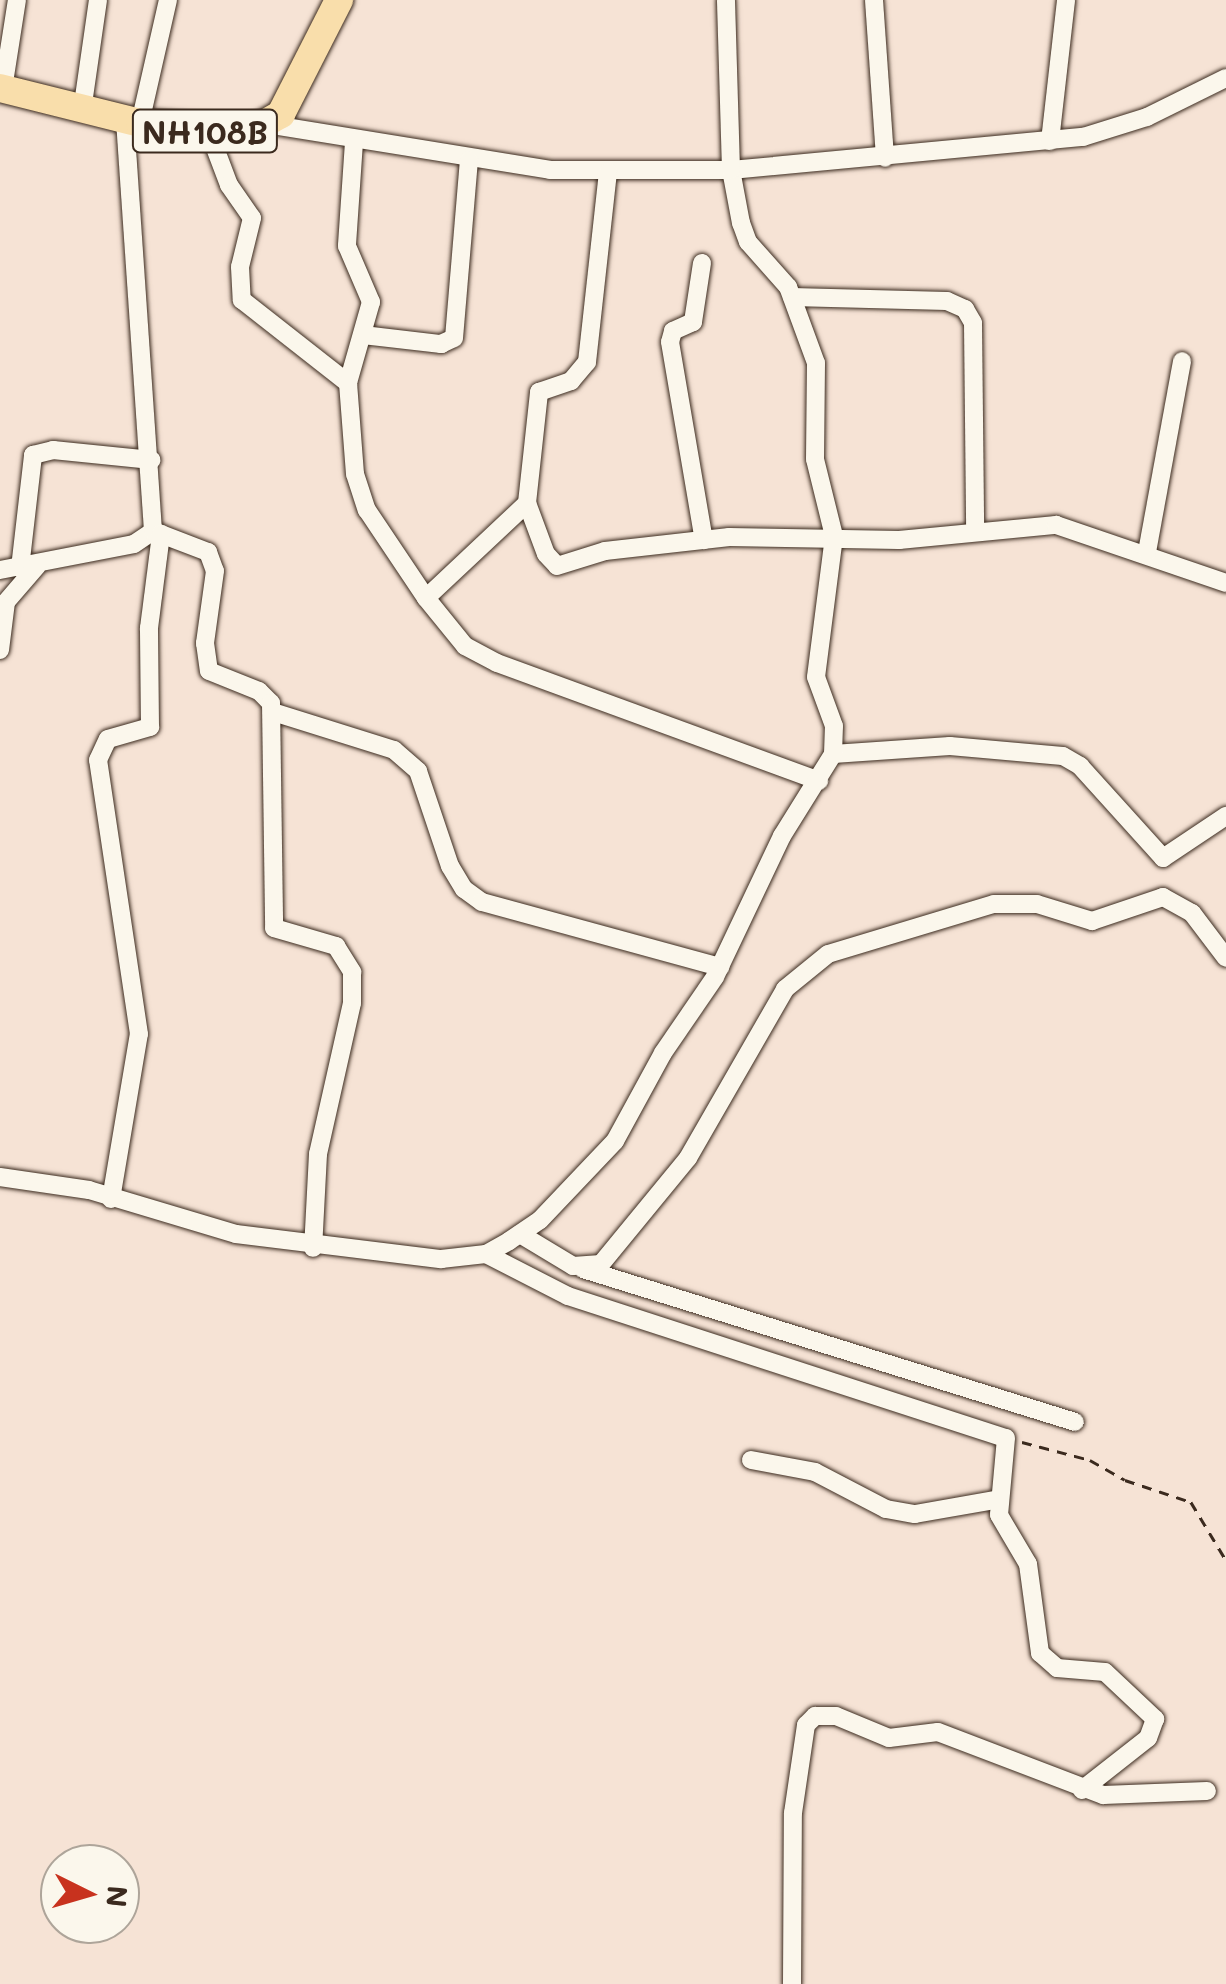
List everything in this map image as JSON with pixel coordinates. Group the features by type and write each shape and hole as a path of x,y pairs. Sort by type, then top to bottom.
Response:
{"highway":[{"name":"NH108B","path":"2,89 133,122 210,132 250,132 272,125 339,0"}],"street":[{"path":"2,89 18,0"},
{"path":"82,111 98,0"},
{"path":"112,1199 139,1034 98,760 108,739 150,727 149,628 157,533 133,122 168,0"},
{"path":"0,1176 112,1199 165,1218 313,1248 406,1259 486,1254 520,1234 616,1141 720,967 782,836 833,754 834,726 816,677 834,536 815,459 816,363 792,297 748,242 731,170 726,0"},
{"path":"874,0 885,158"},
{"path":"1050,141 1066,0"},
{"path":"272,125 469,160 608,172 731,170 1050,141 1147,117 1226,78"},
{"path":"210,132 230,186 252,218 240,267 242,300 348,383"},
{"path":"354,142 347,246 370,290 363,335 348,383 358,490 426,598 455,637 486,658 819,780"},
{"path":"363,335 441,344 454,338 469,160"},
{"path":"608,172 587,362 571,381 539,392 527,503 557,566 605,552 704,540 834,536 899,540 1056,525 1147,552 1226,583"},
{"path":"702,262 693,322 673,331 670,342 704,540"},
{"path":"792,297 947,301 965,309 973,323 975,530"},
{"path":"1147,552 1182,362"},
{"path":"0,650 6,602 29,567 33,455 53,450 151,460"},
{"path":"426,598 527,503"},
{"path":"0,570 134,544 157,533 200,547 214,562 208,671 259,691 273,712 274,928 336,946 352,972 352,1004 318,1154 313,1248"},
{"path":"273,712 394,750 418,770 450,866 464,890 482,902 720,967"},
{"path":"833,754 950,746 1063,756 1080,766 1162,858 1226,816"},
{"path":"572,1266 601,1264 641,1221 688,1158 784,989 828,954 994,904 1037,904 1092,921 1163,897 1192,914 1226,958"},
{"path":"520,1234 572,1266 1074,1422"},
{"path":"486,1254 568,1296 1006,1438 1010,1447 1000,1499 1004,1527 1028,1564 1034,1635 1046,1662 1105,1672 1155,1719 1148,1738 1082,1790"},
{"path":"750,1460 815,1472 886,1509 914,1514 1000,1499"},
{"path":"792,1984 793,1813 806,1725 815,1716 836,1716 889,1738 938,1732 1082,1790 1119,1797 1207,1792"}],"path":[{"path":"1006,1438 1090,1460 1125,1480 1191,1502 1226,1560"}]}
